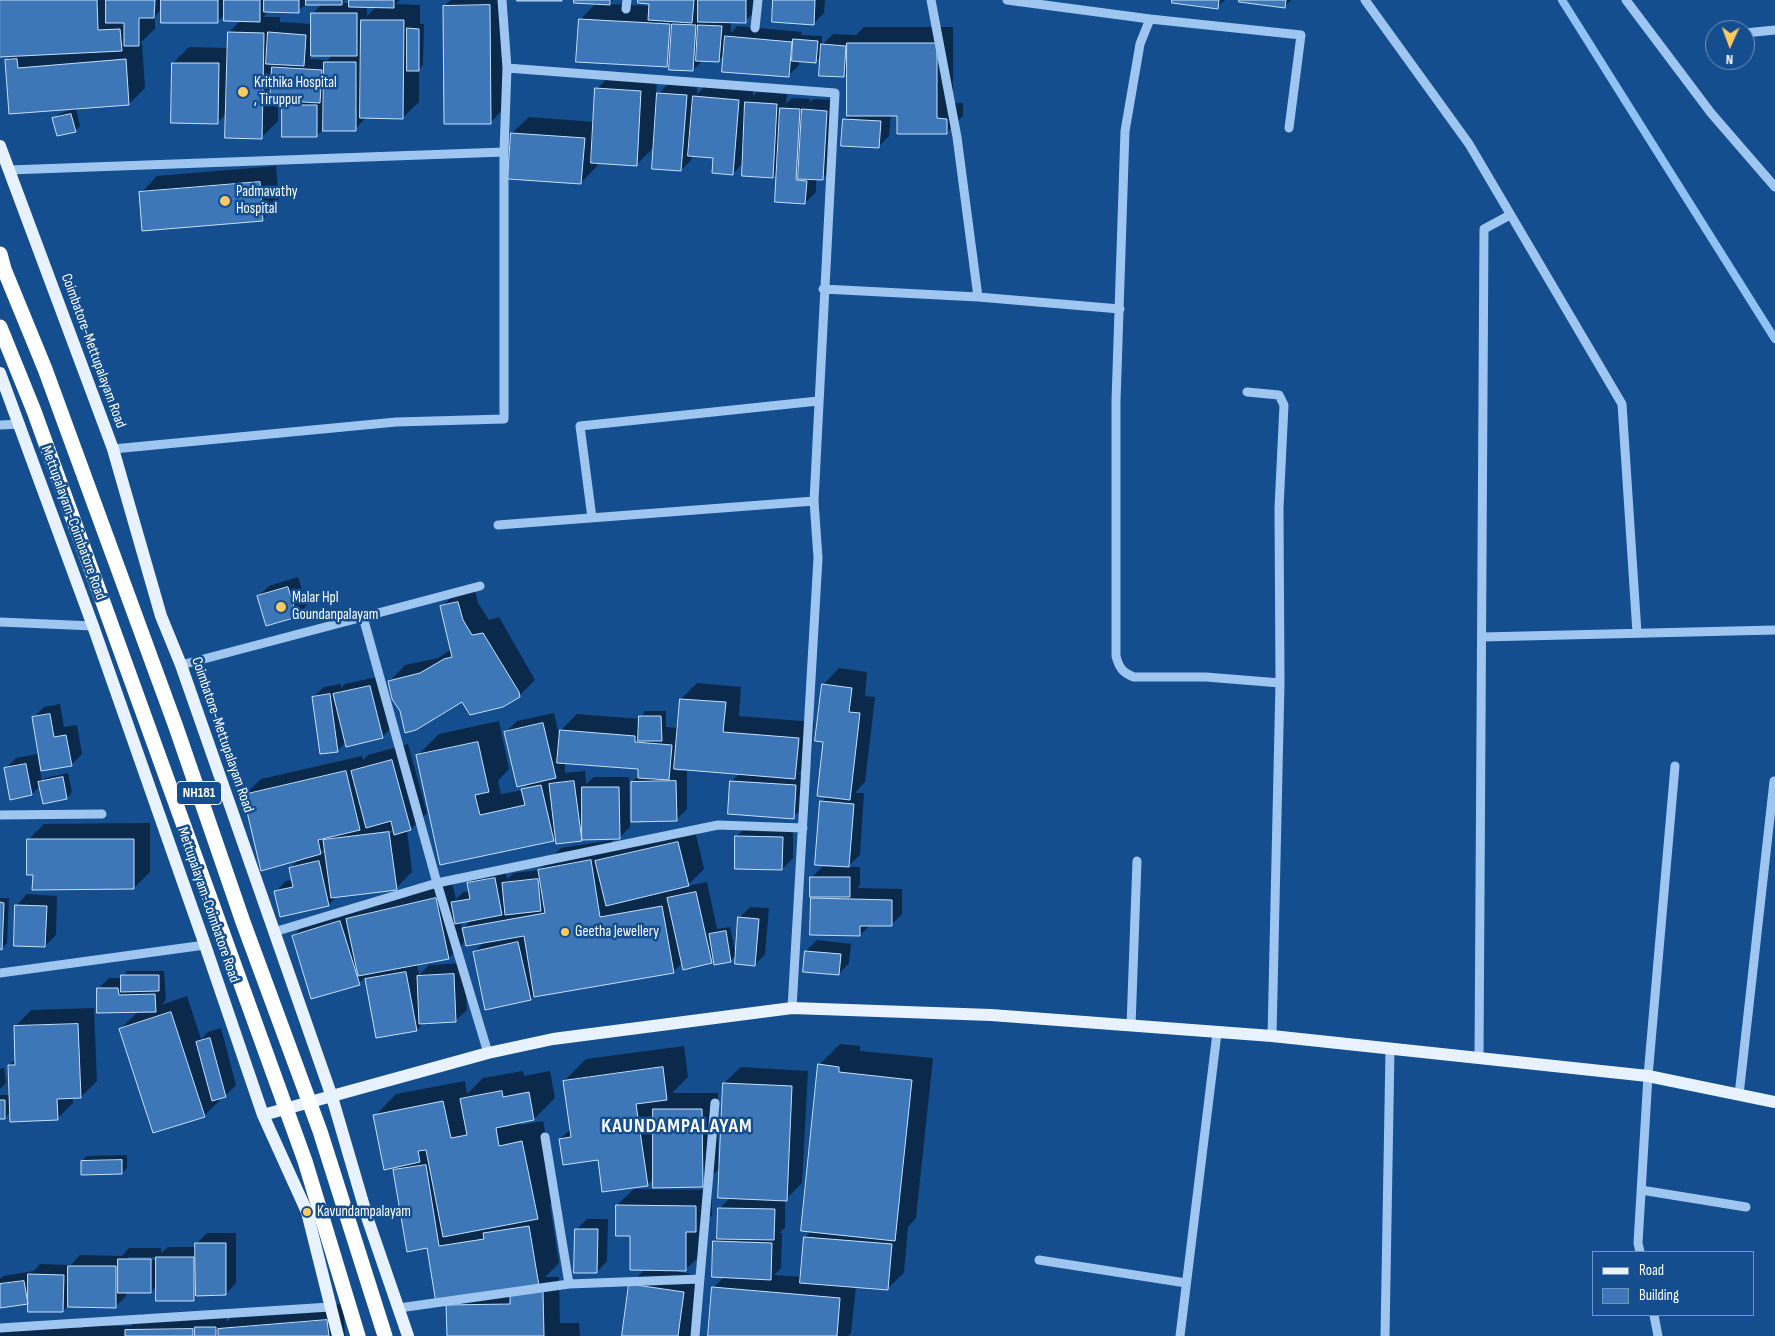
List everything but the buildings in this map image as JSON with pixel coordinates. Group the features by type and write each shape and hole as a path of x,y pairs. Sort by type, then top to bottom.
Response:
{"highway":[{"name":"NH181","path":"0,254 4,269 45,370 173,718 243,922 320,1131 385,1336"},
{"name":"NH181","path":"0,327 34,411 305,1161 358,1336"}],"main road":[{"name":"Coimbatore-Mettupalayam Road","path":"0,146 113,449 161,616 181,665 332,1097 368,1220 408,1336"},
{"name":"Mettupalayam-Coimbatore Road","path":"0,373 93,626 205,945 262,1115 307,1212 338,1336"},
{"path":"262,1115 488,1053 553,1039 792,1008 991,1015 1272,1036 1648,1076 1775,1102"}],"street":[{"path":"113,449 396,422 504,419 504,152 508,68 502,0"},
{"path":"755,28 758,0"},
{"path":"930,0 957,137 978,297"},
{"path":"1007,0 1150,19 1301,35 1289,128"},
{"path":"1365,0 1469,144 1622,404 1638,633"},
{"path":"1626,0 1712,113 1775,187"},
{"path":"1150,19 1140,44 1125,131 1116,401 1116,656 1118,666 1124,673 1134,677 1198,677 1280,682"},
{"path":"1755,31 1775,30"},
{"path":"508,68 836,93 823,289 814,501 818,558 792,1008"},
{"path":"9,170 504,152"},
{"path":"1479,1058 1484,229 1510,215"},
{"path":"823,289 978,297 1120,309"},
{"path":"1247,392 1279,395 1284,404 1279,508 1280,682 1272,1036"},
{"path":"592,518 580,426 818,401"},
{"path":"0,425 20,424"},
{"path":"498,525 814,501"},
{"path":"181,665 480,586"},
{"path":"363,617 437,883 488,1053"},
{"path":"0,622 93,626"},
{"path":"1482,637 1775,630"},
{"path":"1640,1251 1638,1243 1648,1076 1674,766"},
{"path":"1739,1095 1774,781"},
{"path":"0,815 102,814"},
{"path":"274,932 437,883 718,825 803,828"},
{"path":"1131,1026 1137,861"},
{"path":"0,972 205,945"},
{"path":"1180,1336 1217,1033"},
{"path":"1385,1336 1390,1049"},
{"path":"695,1336 715,1103"},
{"path":"545,1137 569,1284"},
{"path":"1641,1190 1746,1207"},
{"path":"1039,1260 1186,1283"},
{"path":"399,1308 569,1284 700,1279"},
{"path":"0,1328 330,1308"},
{"path":"1654,1316 1658,1336"}],"waterway":[{"path":"1562,0 1775,339"}],"place":[{"name":"Krithika Hospital , Tiruppur","path":"243,92"},
{"name":"Padmavathy Hospital","path":"225,201"},
{"name":"Malar Hpl Goundanpalayam","path":"281,607"},
{"name":"Geetha Jewellery","path":"565,932"},
{"name":"Kavundampalayam","path":"307,1212"}],"district":[{"name":"KAUNDAMPALAYAM","path":"677,1127"}]}
